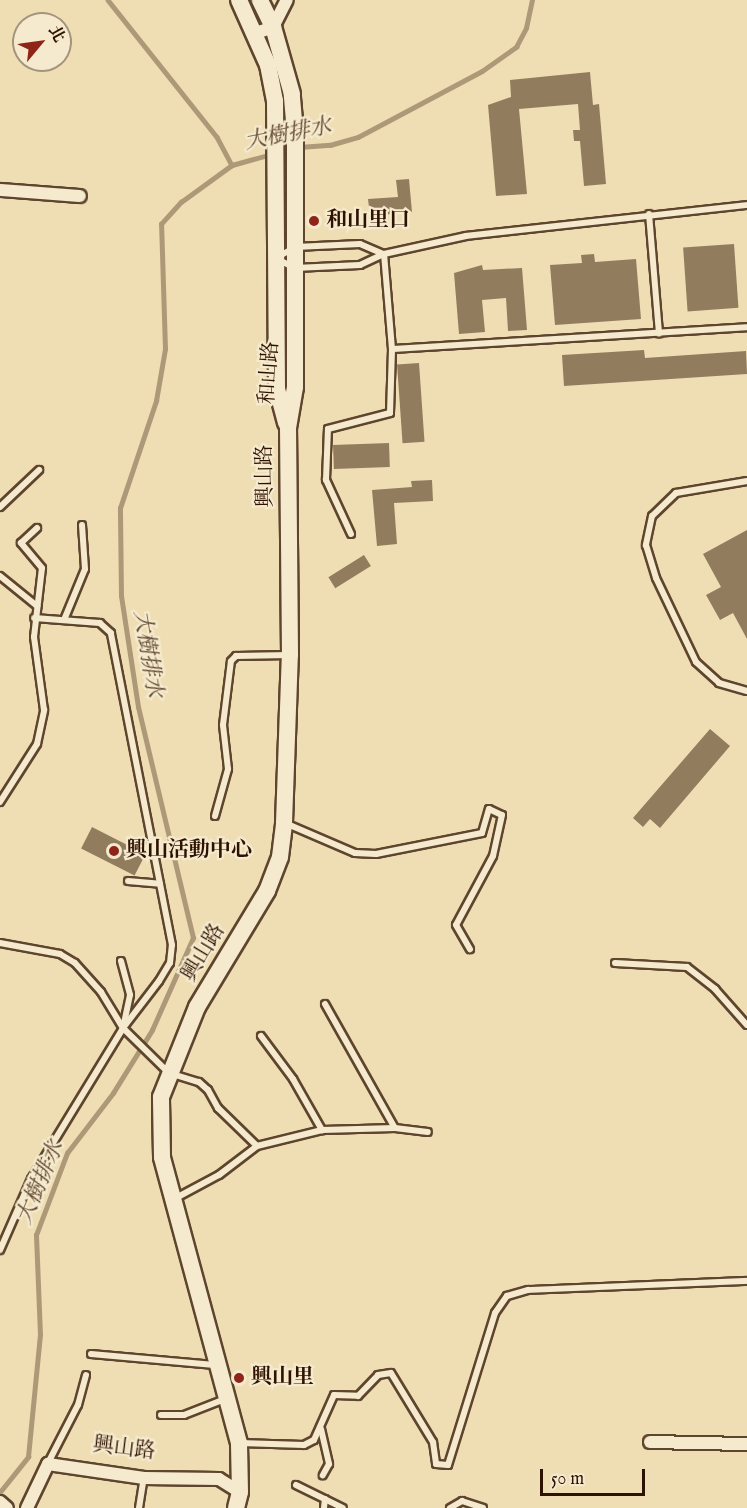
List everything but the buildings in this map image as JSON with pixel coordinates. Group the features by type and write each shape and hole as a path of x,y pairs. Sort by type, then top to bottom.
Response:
{"main road":[{"path":"239,0 256,33"},
{"path":"260,0 273,27"},
{"name":"和山路","path":"273,27 292,94 295,132 295,387 288,428"},
{"name":"和山路","path":"256,33 268,65 276,130 277,389 288,428"},
{"name":"興山路","path":"238,1500 239,1443 162,1157 161,1097 197,1007 267,891 280,857 284,823 290,655 288,428"}],"street":[{"path":"256,33 273,27 287,0"},
{"path":"0,190 80,196"},
{"path":"650,1442 747,1444"},
{"path":"27,1508 48,1464"},
{"name":"興山路","path":"48,1464 144,1478 219,1479 238,1500"},
{"path":"0,1502 7,1508"}],"lane":[{"path":"276,259 295,268 360,265 384,254 466,236 649,214 747,205"},
{"path":"649,214 658,334"},
{"path":"276,259 295,247 360,244 384,254"},
{"path":"351,534 326,480 328,429 390,413 392,349 384,254"},
{"path":"392,349 747,327"},
{"path":"0,507 39,470"},
{"path":"747,480 676,493 652,516 646,545 656,578 696,662 719,683 747,691"},
{"path":"64,620 85,569 82,525"},
{"path":"0,802 37,744 44,710 34,618 42,568 21,543 38,528"},
{"path":"0,576 37,606"},
{"path":"0,1250 31,1179 123,1028 170,963 172,945 111,633 100,623 34,618"},
{"path":"215,816 228,769 223,725 231,661 236,656 290,655"},
{"path":"284,823 355,853 376,854 482,833 489,809 502,814 493,856 456,925 470,949"},
{"path":"128,881 160,884"},
{"path":"0,943 60,954 75,963 101,992 123,1028 169,1073 199,1083 218,1108 257,1146"},
{"path":"121,961 130,995 123,1028"},
{"path":"615,963 687,967 715,989 747,1025"},
{"path":"325,1004 395,1128"},
{"path":"261,1036 293,1078 322,1130"},
{"path":"172,1200 219,1175 257,1146 322,1130 395,1128 428,1132"},
{"path":"239,1443 304,1445 314,1440 334,1395 358,1396 378,1375 391,1372 433,1442 436,1464 448,1464 495,1313 507,1296 528,1290 747,1281"},
{"path":"91,1354 219,1365"},
{"path":"48,1464 78,1406 86,1375"},
{"path":"161,1415 184,1415 228,1397"},
{"path":"321,1428 329,1464 323,1475"},
{"path":"139,1508 144,1478"},
{"path":"296,1485 343,1508"},
{"path":"324,1508 326,1499"},
{"path":"450,1508 462,1501 483,1508"}],"waterway":[{"path":"108,0 217,137 232,165"},
{"name":"大樹排水","path":"299,147 330,145 358,137 482,71 516,47 526,28 532,0"},
{"name":"大樹排水","path":"0,1492 28,1457 40,1335 36,1235 67,1153 113,1093 152,1030 193,938 138,707 121,596 120,508 156,401 165,349 161,224 181,202 232,165 290,149"}],"place":[{"name":"和山里口","path":"314,221"},
{"name":"興山活動中心","path":"114,851"},
{"name":"興山里","path":"239,1378"}]}
